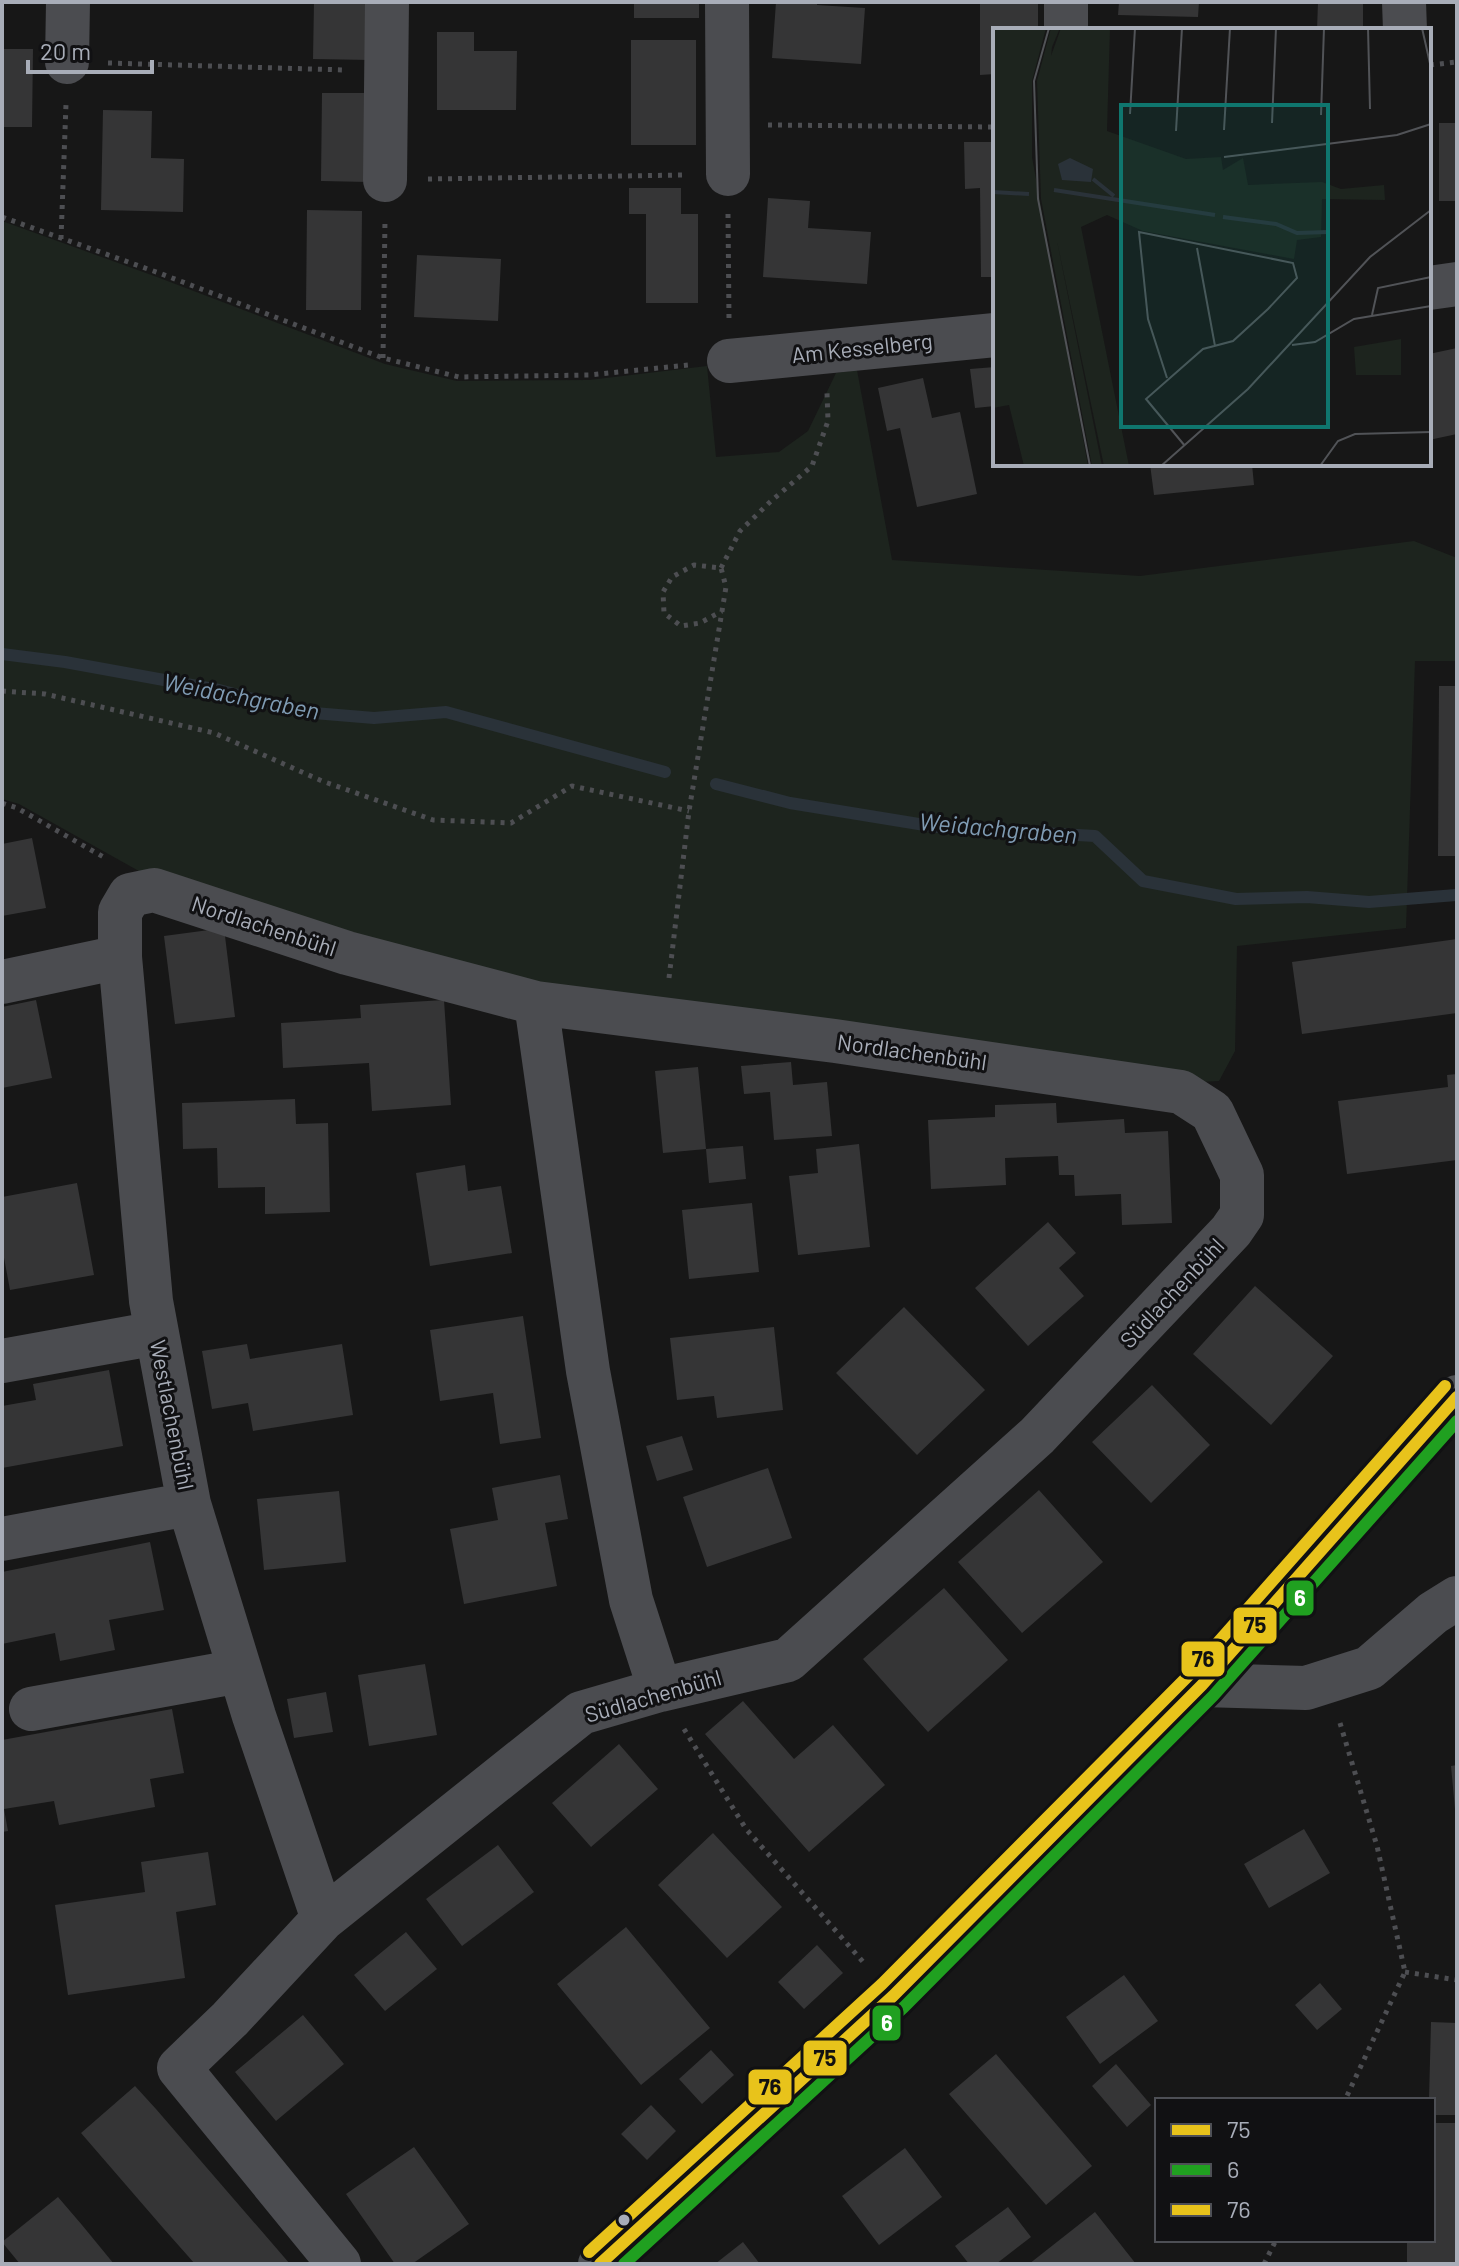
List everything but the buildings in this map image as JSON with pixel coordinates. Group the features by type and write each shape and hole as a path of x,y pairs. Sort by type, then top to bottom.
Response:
{"main road":[{"path":"600,2264 893,1996 1202,1685 1457,1397"}],"street":[{"path":"67,62 68,2"},
{"path":"385,180 387,2"},
{"path":"727,2 728,174"},
{"path":"1066,2 1066,28"},
{"path":"1404,2 1405,28"},
{"path":"1431,288 1457,284"},
{"name":"Am Kesselberg","path":"729,361 993,335"},
{"name":"Nordlachenbühl","path":"130,895 154,890 347,953 536,1003 835,1041 1181,1092 1212,1112 1242,1175"},
{"name":"Westlachenbühl","path":"130,895 120,912 120,957 151,1301 189,1504 240,1671 323,1919"},
{"path":"2,982 120,957"},
{"path":"536,1003 588,1371 631,1600 660,1690"},
{"name":"Südlachenbühl","path":"339,2264 179,2068 230,2019 323,1919 581,1713 660,1690 788,1660 1037,1436 1231,1231 1242,1215 1242,1175"},
{"path":"2,1361 157,1333"},
{"path":"2,1539 189,1504"},
{"path":"1202,1685 1306,1688 1369,1668 1433,1613 1457,1598"},
{"path":"31,1709 240,1671"}],"path":[{"path":"61,239 67,62 386,71"},
{"path":"1431,66 1457,62"},
{"path":"728,125 993,127"},
{"path":"2,217 383,358 459,377 589,375 729,361 728,174 385,180 383,358"},
{"path":"665,1019 689,811 726,587 721,568 740,531 812,466 828,421 823,351"},
{"path":"721,568 694,565 672,577 663,592 664,613 681,626 700,623 722,611"},
{"path":"2,691 45,694 214,733 322,781 433,820 511,823 572,786 689,811"},
{"path":"2,803 17,808 140,878 130,895"},
{"path":"1332,1680 1341,1727 1377,1846 1405,1972 1346,2098"},
{"path":"660,1690 746,1829 893,1996"},
{"path":"1405,1972 1457,1980"},
{"path":"1264,2264 1275,2242"}],"shaded area":[{"path":"2,221 385,364 457,381 589,380 707,366 716,457 779,452 808,431 836,373 857,370 892,560 1140,576 1414,541 1457,558 1457,661 1415,661 1406,928 1237,946 1235,1051 1219,1081 1181,1083 536,994 146,875 19,804 2,799"}],"waterway":[{"name":"Weidachgraben","path":"2,654 65,662 219,690 302,712 374,718 446,712 665,772"},
{"name":"Weidachgraben","path":"716,784 790,803 937,827 1095,836 1143,881 1236,899 1307,897 1369,902 1456,895"}],"transit line":[{"name":"76","path":"589,2252 882,1984 1190,1674 1445,1386"},
{"name":"75","path":"600,2264 893,1996 1202,1685 1457,1397"},
{"name":"6","path":"624,2264 904,2007 1213,1696 1457,1421"}]}
